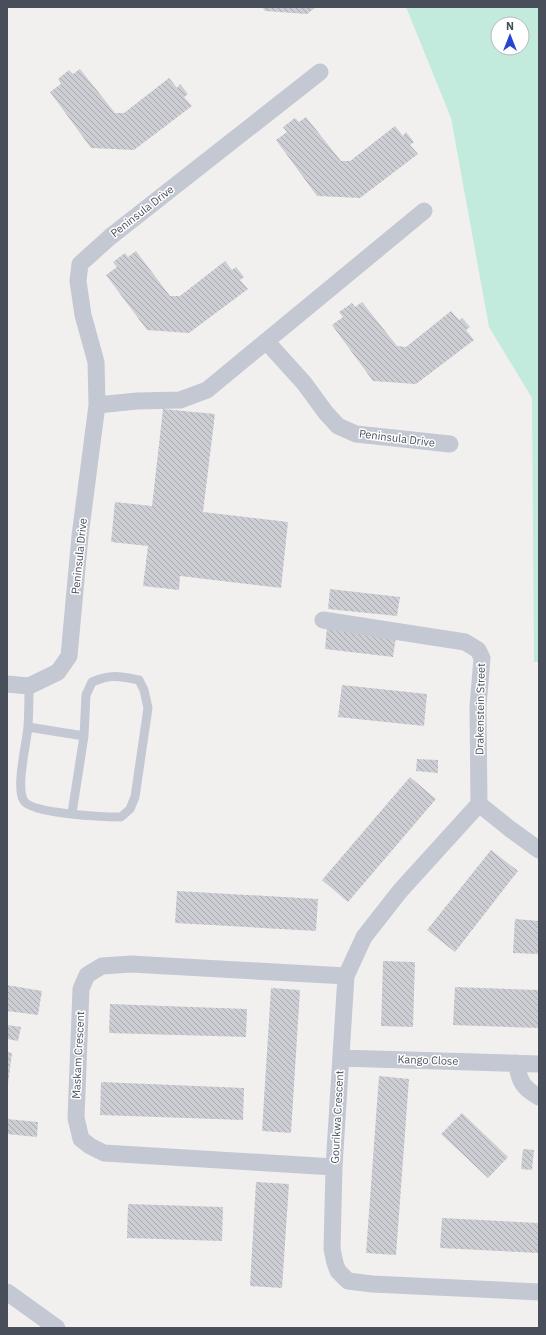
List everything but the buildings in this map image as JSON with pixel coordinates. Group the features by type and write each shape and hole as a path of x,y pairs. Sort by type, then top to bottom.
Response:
{"street":[{"name":"Peninsula Drive","path":"29,686 58,672 69,656 80,536 97,405 96,362 83,315 78,281 80,264 110,236 320,72"},
{"path":"97,405 137,401 180,400 207,390 424,211"},
{"name":"Peninsula Drive","path":"266,341 304,383 326,413 338,426 356,434 450,444"},
{"name":"Drakenstein Street","path":"323,620 465,642 478,650 482,658 478,707 479,804"},
{"path":"7,684 29,686"},
{"path":"479,804 539,850"},
{"name":"Gourikwa Crescent","path":"479,804 400,890 364,937 346,976 334,1167 332,1249 338,1271 348,1281 372,1284 539,1292"},
{"name":"Maskam Crescent","path":"334,1167 104,1153 90,1146 81,1139 76,1118 81,989 87,976 102,966 132,964 346,976"},
{"name":"Kango Close","path":"340,1058 539,1064"},
{"path":"516,1063 520,1081 530,1092 539,1097"},
{"path":"7,1292 57,1328"}],"lane":[{"path":"29,686 28,727 21,787 23,800 28,805 38,809 97,817 121,817 130,809 135,797 148,708 144,690 139,680 118,676 104,677 92,682 86,695 84,736 72,813"},
{"path":"28,727 84,736"}],"green space":[{"path":"406,7 539,7 539,662 534,662 532,398 489,327 451,118"}]}
